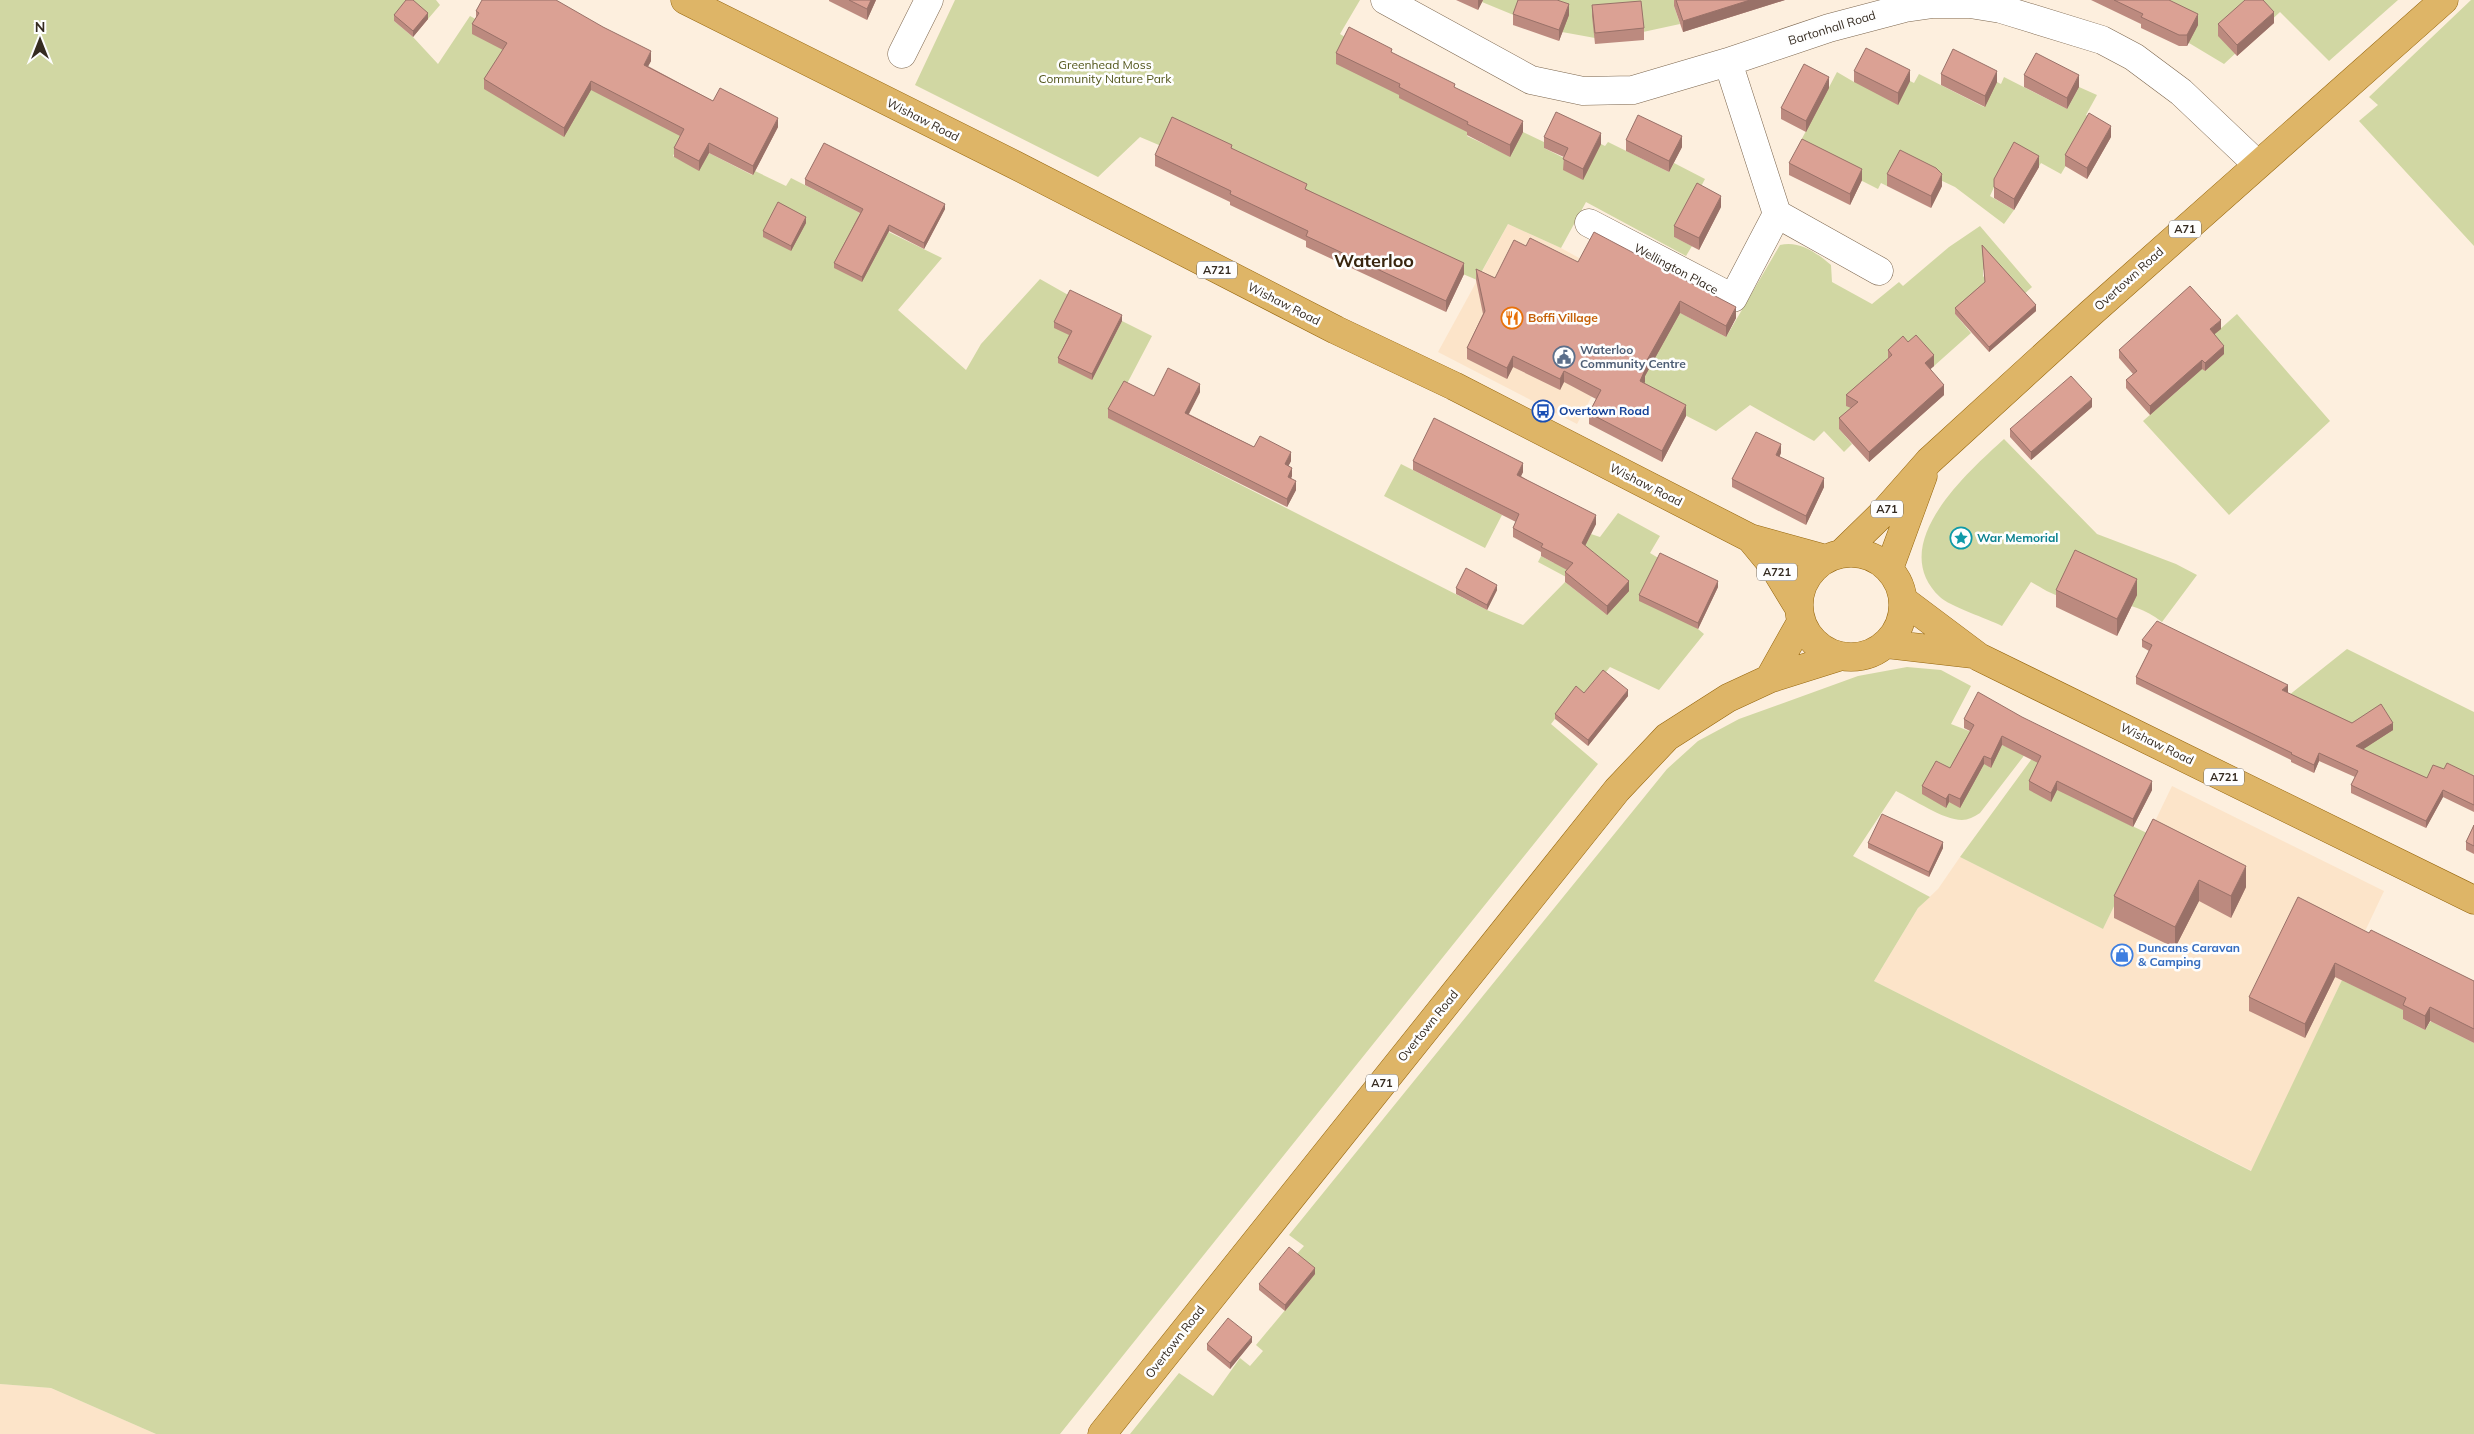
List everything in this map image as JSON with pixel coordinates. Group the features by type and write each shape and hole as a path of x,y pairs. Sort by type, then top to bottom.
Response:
{"main road":[{"name":"Wishaw Road","path":"685,0 1007,161 1336,330 1454,386 1750,538 1834,556"},
{"name":"Overtown Road","path":"1834,556 1884,512 1929,461 2258,164 2444,0"},
{"name":"Overtown Road","path":"1889,569 1929,461"},
{"name":"Wishaw Road","path":"1750,538 1774,567 1800,615"},
{"path":"1859,553 1876,559 1889,569 1898,583 1903,600 1902,618 1896,632 1886,644 1858,657 1842,656 1817,644 1800,615 1799,595 1804,582 1813,569 1834,556 1859,553"},
{"name":"Wishaw Road","path":"1903,600 1974,655 2474,900"},
{"path":"1769,679 1800,615"},
{"name":"Wishaw Road","path":"1886,644 1974,655"},
{"name":"Overtown Road","path":"1102,1434 1618,790 1667,737 1728,698 1769,679 1842,656"}],"street":[{"path":"902,54 929,0"},
{"name":"Bartonhall Road","path":"1385,0 1531,80 1583,90 1633,90 1728,62 1829,28 1905,8 1932,4 1970,4 2002,9 2102,40 2134,57 2181,92 2258,164"},
{"path":"1728,62 1778,214 1879,271"},
{"name":"Wellington Place","path":"1589,222 1733,298 1778,214"}],"shaded area":[{"path":"1508,224 1561,248 1646,295 1577,424 1438,352"},
{"name":"Duncans Caravan & Camping","path":"2172,786 2384,891 2252,1171 1874,981 1918,908 1938,889 1960,857 2103,929"},
{"path":"0,1384 51,1388 156,1434 0,1434"}],"green space":[{"path":"0,0 436,0 440,5 428,19 409,3 394,21 413,37 438,64 470,16 684,133 673,156 699,170 709,153 752,175 755,171 786,186 791,178 860,213 858,217 942,258 898,310 966,370 981,344 1040,279 1070,296 1054,327 1072,336 1092,380 1122,321 1152,336 1109,418 1487,610 1523,625 1565,582 1607,615 1568,578 1538,562 1541,556 1554,563 1578,559 1591,534 1600,537 1618,513 1660,536 1650,553 1660,559 1698,629 1704,634 1659,690 1610,667 1584,699 1576,692 1551,724 1598,764 1060,1434 156,1434 51,1388 0,1384"},
{"name":"Greenhead Moss Community Nature Park","path":"955,0 1360,0 1340,34 1476,116 1467,136 1510,156 1523,132 1546,143 1544,148 1568,160 1601,144 1605,146 1608,142 1669,172 1674,163 1705,179 1674,237 1692,246 1686,256 1586,202 1561,248 1508,224 1477,280 1140,137 1098,177 915,85"},
{"path":"1483,0 1521,0 1516,16 1482,2"},
{"path":"1525,0 1691,0 1674,6 1680,24 1643,32 1595,38 1562,32 1568,15"},
{"path":"2128,0 2398,0 2329,61 2280,12 2224,64 2189,43"},
{"path":"2471,0 2474,0 2474,246 2359,121 2378,105 2369,97"},
{"path":"1837,72 1854,82 1910,81 1914,83 1919,74 1984,107 1997,82 2001,84 2004,77 2067,109 2079,87 2097,95 2086,115 2093,119 2061,174 2041,163 2038,168 2000,174 1990,196 2014,210 2004,224 1955,187 1900,161 1887,186 1881,183 1878,189 1797,148"},
{"path":"1980,226 2032,287 2022,296 1990,265 1983,270 1983,276 1987,281 1955,314 1971,333 1934,366 1839,429 1852,444 1844,452 1824,431 1814,441 1750,405 1716,431 1640,392 1646,295 1726,337 1780,245 1794,244 1814,252 1831,265 1832,282 1872,304 1899,282 1903,286 1949,247"},
{"path":"2237,314 2330,421 2229,515 2143,421 2184,385 2186,349 2205,371 2224,354 2210,338"},
{"path":"2004,439 2097,534 2176,564 2197,575 2162,622 2137,608 2114,603 2062,597 2050,593 2031,582 2002,626 1945,601 1940,597 1925,577 1922,555 1926,533 1938,511 1953,490"},
{"path":"1401,464 1502,515 1485,548 1384,496"},
{"path":"2347,649 2474,712 2474,774 2470,781 2431,787 2274,707"},
{"path":"1907,667 1941,670 1971,686 1951,724 1974,733 1990,768 2002,745 2010,748 2037,732 2023,757 1980,813 1962,820 1946,817 1896,791 1853,856 1930,897 1918,908 1874,981 2251,1171 2342,980 2406,1011 2403,1019 2425,1030 2430,1022 2432,1022 2474,1043 2474,1434 1130,1434 1179,1373 1213,1396 1240,1358 1250,1366 1263,1351 1256,1345 1315,1274 1294,1257 1304,1246 1289,1235 1667,769 1698,741 1739,719 1858,676"},
{"path":"2047,738 2064,777 2086,804 2149,834 2103,929 1960,857"}],"building":[{"path":"406,0 413,0 428,13 413,31 394,15"},
{"path":"482,0 556,0 603,27 651,51 644,65 713,101 720,88 778,118 753,166 709,143 699,161 674,148 684,129 591,81 564,128 484,79 507,43 472,24 479,13 476,11"},
{"path":"849,0 871,0 867,9"},
{"path":"1518,0 1557,0 1569,4 1559,30 1513,14"},
{"path":"1676,0 1750,0 1683,21"},
{"path":"2114,0 2169,0 2198,14 2187,35 2179,35 2141,17 2143,14"},
{"path":"2245,0 2263,0 2274,12 2237,45 2218,24"},
{"path":"1641,1 1644,28 1595,33 1592,5"},
{"path":"1349,27 1392,49 1391,52 1455,84 1454,87 1523,121 1510,145 1399,87 1400,84 1336,53"},
{"path":"1866,48 1910,70 1898,93 1854,71"},
{"path":"1953,49 1997,71 1985,96 1941,74"},
{"path":"2036,53 2079,75 2067,98 2024,75"},
{"path":"1804,64 1829,77 1806,121 1781,108"},
{"path":"1556,112 1601,133 1583,169 1563,159 1568,148 1544,137"},
{"path":"2089,113 2111,126 2087,168 2065,155"},
{"path":"1638,115 1682,136 1669,161 1626,140"},
{"path":"1172,117 1232,145 1231,148 1307,184 1305,189 1464,263 1446,301 1306,236 1308,231 1230,194 1231,191 1155,155"},
{"path":"1802,139 1862,169 1850,194 1789,163"},
{"path":"2014,142 2039,156 2014,199 1994,187 1994,179"},
{"path":"824,143 945,204 924,243 889,225 862,277 834,263 863,209 805,179"},
{"path":"1900,150 1936,168 1942,174 1931,196 1887,174"},
{"path":"1697,183 1721,196 1699,238 1674,226"},
{"path":"778,202 806,217 791,246 763,231"},
{"path":"1594,232 1736,307 1726,326 1680,301 1642,369 1645,370 1640,381 1686,405 1662,451 1589,413 1601,390 1564,371 1560,379 1513,356 1507,368 1467,348 1485,311 1476,269 1495,278 1514,240 1526,246 1530,238 1578,262"},
{"path":"1982,245 2036,305 1989,347 1955,308 1985,282"},
{"path":"2190,286 2221,320 2210,329 2224,346 2205,363 2202,360 2150,406 2126,380 2137,371 2119,350"},
{"path":"1070,290 1122,315 1092,374 1058,358 1072,331 1054,322"},
{"path":"1916,335 1934,355 1925,363 1944,385 1869,452 1839,418 1858,402 1846,395 1892,355 1888,350 1903,336 1908,342"},
{"path":"1168,368 1200,384 1185,413 1254,447 1260,436 1291,452 1285,464 1292,468 1288,477 1296,481 1287,499 1108,409 1124,381 1154,396"},
{"path":"2071,376 2092,399 2031,452 2010,429"},
{"path":"1434,418 1523,463 1517,475 1596,515 1582,543 1629,581 1607,606 1565,572 1573,563 1541,547 1543,544 1513,528 1519,514 1413,461"},
{"path":"1756,432 1781,444 1776,455 1824,478 1806,516 1732,479"},
{"path":"2075,550 2137,579 2117,619 2056,590"},
{"path":"1660,553 1718,581 1698,623 1639,595"},
{"path":"1466,568 1497,585 1487,605 1456,588"},
{"path":"2157,621 2288,685 2282,690 2352,723 2381,704 2393,723 2356,746 2427,778 2433,765 2444,769 2447,763 2474,776 2474,805 2443,790 2426,821 2351,785 2358,771 2319,753 2314,765 2136,677 2152,645 2142,640"},
{"path":"1603,670 1628,690 1588,740 1555,714 1576,686 1584,693"},
{"path":"1978,692 2022,717 2152,781 2133,819 2057,781 2051,793 2029,781 2041,756 2002,736 1991,759 1984,756 1960,799 1949,794 1946,799 1922,786 1936,761 1950,768 1974,725 1964,719"},
{"path":"1882,814 1943,842 1929,872 1868,843"},
{"path":"2153,819 2246,866 2231,896 2199,880 2175,927 2114,896"},
{"path":"2474,825 2474,846 2466,842"},
{"path":"2298,897 2369,933 2371,930 2474,981 2474,1029 2430,1007 2425,1016 2403,1005 2406,998 2335,963 2305,1024 2249,997"},
{"path":"1289,1247 1315,1268 1285,1305 1259,1284"},
{"path":"1228,1318 1252,1337 1230,1363 1207,1344"}],"place":[{"name":"Boffi Village","path":"1512,318"},
{"name":"Waterloo Community Centre","path":"1564,357"},
{"name":"Overtown Road","path":"1543,411"},
{"name":"War Memorial","path":"1961,538"},
{"name":"Duncans Caravan & Camping","path":"2122,955"}],"district":[{"name":"Waterloo","path":"1374,261"}]}
